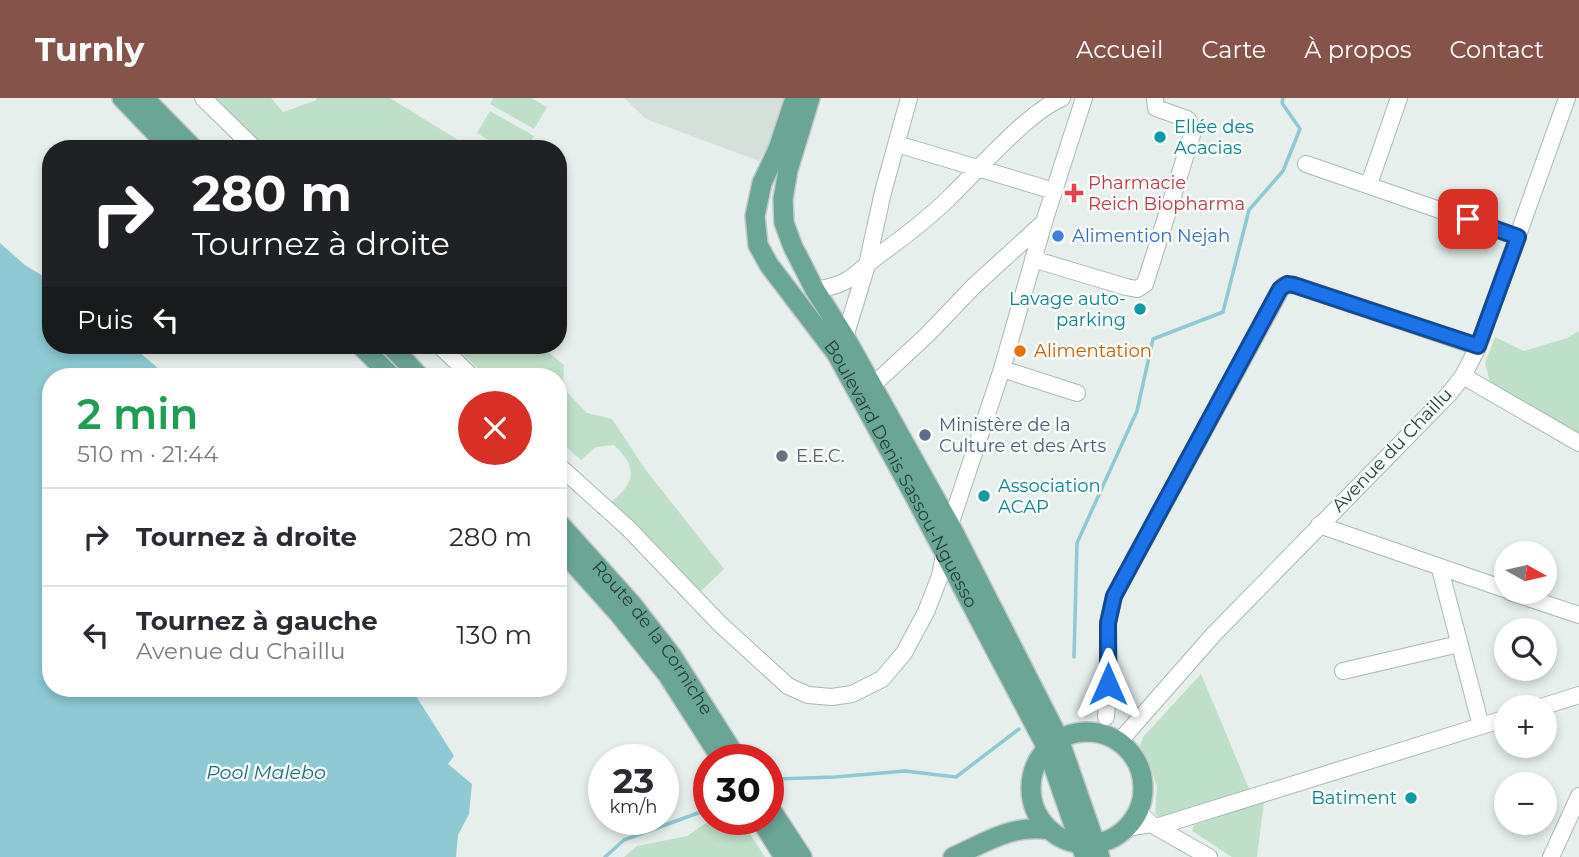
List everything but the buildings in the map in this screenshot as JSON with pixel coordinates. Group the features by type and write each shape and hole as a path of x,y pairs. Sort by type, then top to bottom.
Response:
{"main road":[{"path":"122,98 162,140"},
{"path":"144,98 185,140"},
{"name":"Boulevard Denis Sassou-Nguesso","path":"795,98 778,149 762,183 755,216 758,245 769,265 836,353 943,551 1053,744"},
{"name":"Boulevard Denis Sassou-Nguesso","path":"810,98 788,170 782,210 784,223 815,290 845,337 950,525 1053,744 1090,850"},
{"path":"369,354 383,368"},
{"path":"398,354 412,368"},
{"name":"Route de la Corniche","path":"567,532 631,603 671,656 728,744"},
{"name":"Route de la Corniche","path":"567,556 619,614 667,674 712,744"},
{"path":"1074,733 1105,735 1119,742 1130,752 1138,766 1148,821 1126,828 1090,850 1049,830 1038,815 1032,797 1031,780 1037,763 1053,744 1074,733"},
{"path":"1013,830 1026,813 1032,797"},
{"path":"953,857 1013,830 1049,830"},
{"path":"781,843 802,857"}],"street":[{"path":"203,98 246,140"},
{"path":"845,337 867,265 883,192 909,98"},
{"path":"567,473 628,528 720,624 788,686 808,695 832,697 852,694 882,680 894,667 926,612 940,576 950,525 1002,369 1044,222 1084,98"},
{"path":"1033,259 1137,289 1145,284 1192,135 1192,127 1187,119 1156,108 1154,98"},
{"path":"1369,184 1399,98"},
{"name":"Avenue du Chaillu","path":"1119,742 1214,634 1449,394 1463,376 1478,346 1567,98"},
{"path":"815,290 842,285 921,225 1050,100"},
{"path":"897,144 1054,191"},
{"path":"1306,164 1518,237"},
{"path":"872,386 1044,222"},
{"path":"1106,717 1108,623 1114,596 1283,286 1294,285 1478,346"},
{"path":"448,354 463,368"},
{"path":"1002,369 1077,393"},
{"path":"1463,376 1579,443"},
{"path":"1319,526 1494,586"},
{"path":"1440,569 1481,726"},
{"path":"1546,604 1579,615"},
{"path":"1343,671 1459,644"},
{"path":"1557,702 1579,695"},
{"path":"1148,821 1494,722"},
{"path":"1551,857 1579,796"},
{"path":"1148,821 1209,857"}],"shaded area":[{"path":"624,98 785,98 773,137 759,161 646,119"}],"green space":[{"path":"215,98 271,98 283,112 317,100 316,98 390,98 458,140 257,140"},
{"path":"493,98 531,98 547,107 534,129 490,104"},
{"path":"490,111 534,136 532,140 489,140 477,133"},
{"path":"1579,331 1579,435 1490,382 1485,363 1495,337 1524,351 1567,338"},
{"path":"462,354 551,354 564,365 564,368 478,368"},
{"path":"567,392 587,413 612,419 645,469 724,569 700,592 610,503 625,488 631,475 622,453 614,445 596,447 581,460 567,448"},
{"path":"1201,674 1250,791 1164,820 1155,814 1157,787 1151,767 1140,746 1143,737"},
{"path":"1264,802 1257,857 1232,857 1192,831 1194,825"},
{"path":"693,832 693,835 751,835 765,857 624,857 637,846 687,836"}],"water":[{"name":"Pool Malebo","path":"0,243 25,265 42,275 42,354 141,354 158,368 42,368 42,697 417,697 454,756 448,764 472,784 469,814 458,835 456,857 0,857"}],"waterway":[{"path":"1074,657 1077,543 1137,411 1153,339 1223,312 1249,210 1283,171 1300,129 1282,103 1283,98"},
{"path":"784,779 905,771 956,777 1019,729"},
{"path":"605,857 624,840 693,815"}],"place":[{"name":"Ellée des Acacias","path":"1160,137"},
{"name":"Pharmacie Reich Biopharma","path":"1074,193"},
{"name":"Alimention Nejah","path":"1058,236"},
{"name":"Lavage auto- parking","path":"1140,309"},
{"name":"Alimentation","path":"1020,351"},
{"name":"Ministère de la Culture et des Arts","path":"925,435"},
{"name":"E.E.C.","path":"782,456"},
{"name":"Association ACAP","path":"984,496"},
{"name":"Batiment","path":"1411,798"}],"route":[{"path":"1108,684 1108,623 1114,596 1280,289 1287,284 1294,285 1478,346 1518,237 1468,219"}]}
